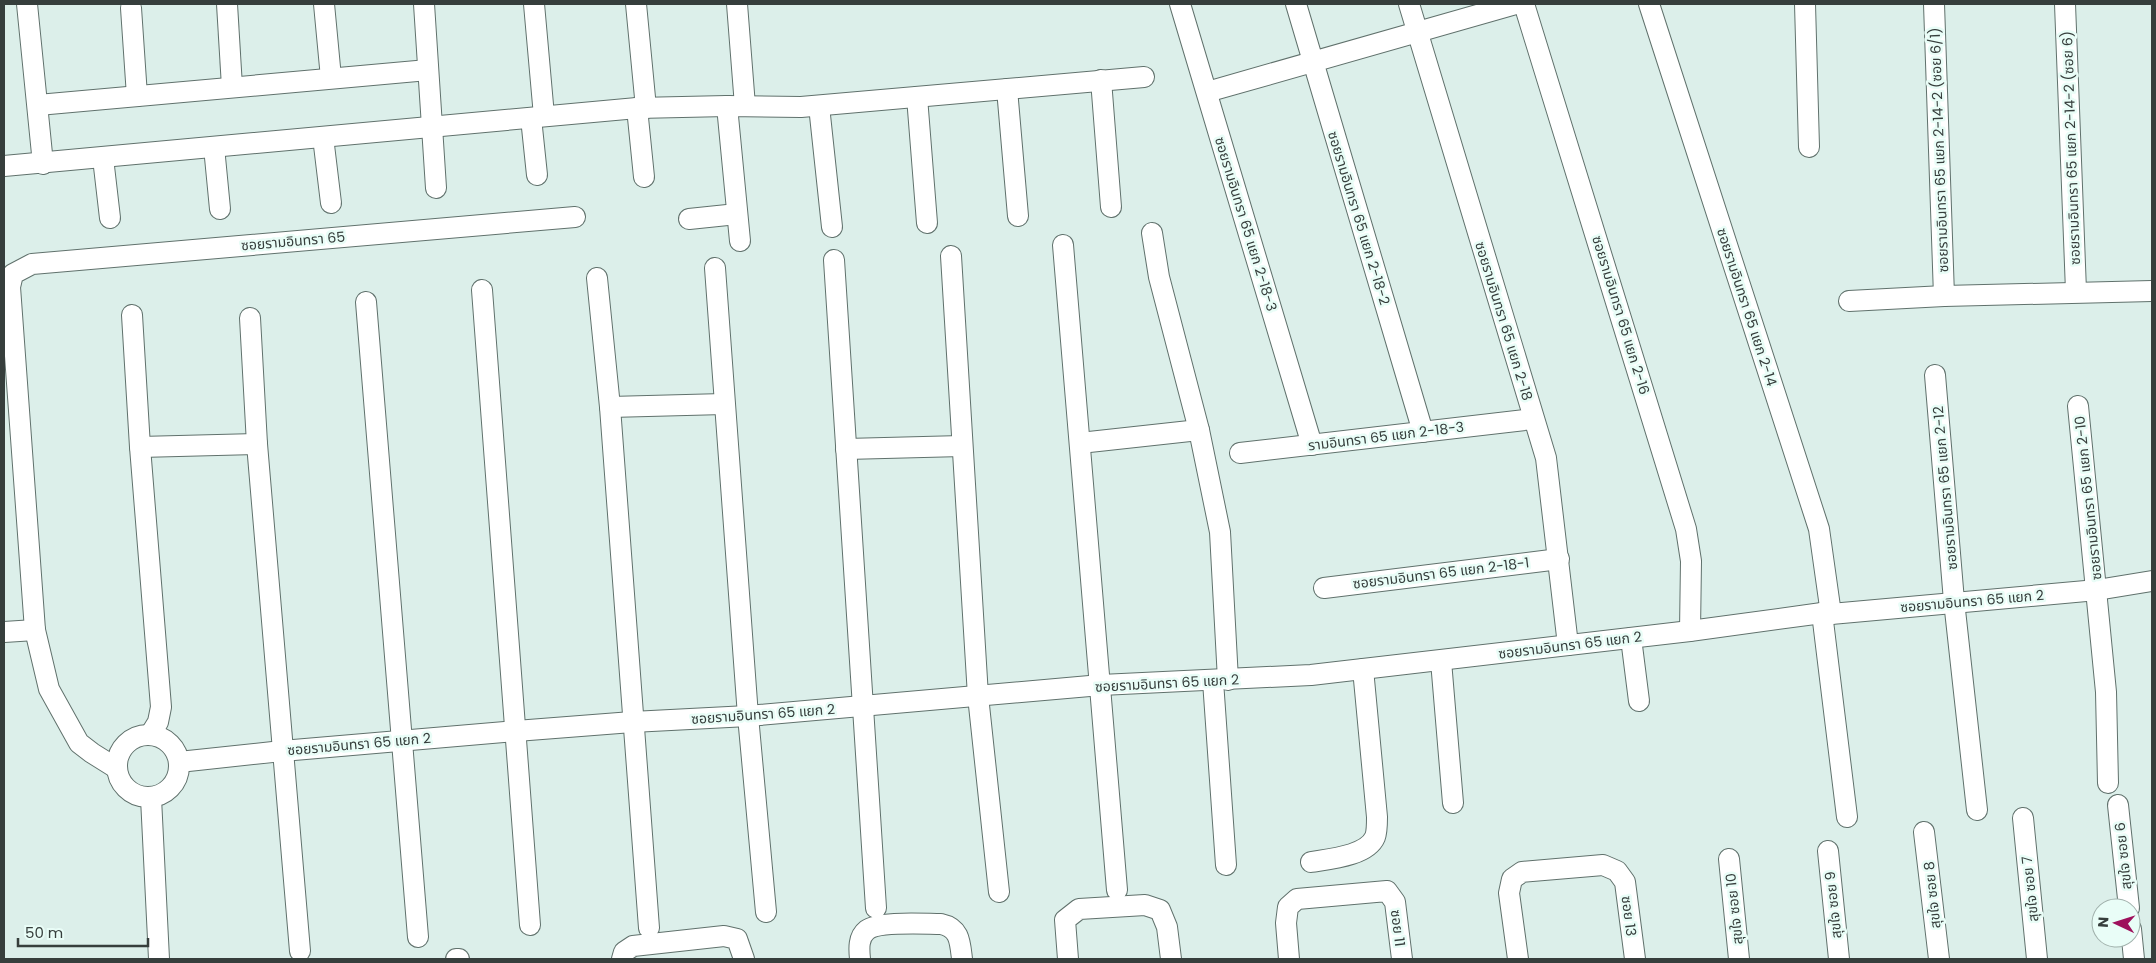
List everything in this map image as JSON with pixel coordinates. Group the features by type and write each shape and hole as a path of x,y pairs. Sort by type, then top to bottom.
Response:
{"street":[{"path":"27,4 43,164"},
{"path":"227,4 232,87"},
{"path":"324,4 331,78"},
{"path":"424,4 436,188"},
{"path":"534,4 537,175"},
{"path":"636,4 644,177"},
{"path":"737,4 737,214 740,242"},
{"name":"ซอยรามอินทรา 65 แยก 2-18-3","path":"1180,4 1312,445"},
{"name":"ซอยรามอินทรา 65 แยก 2-18-2","path":"1296,4 1423,432"},
{"name":"ซอยรามอินทรา 65 แยก 2-18","path":"1409,4 1546,458 1568,645"},
{"path":"1207,92 1516,4"},
{"name":"ซอยรามอินทรา 65 แยก 2-16","path":"1524,4 1686,529 1691,561 1690,631"},
{"name":"ซอยรามอินทรา 65 แยก 2-14","path":"1649,4 1819,529 1847,817"},
{"path":"1806,4 1810,147"},
{"name":"ซอยรามอินทรา 65 แยก 2-14-2 (ซอย 6/1)","path":"1934,4 1944,296"},
{"name":"ซอยรามอินทรา 65 แยก 2-14-2 (ซอย 6)","path":"2065,4 2076,291"},
{"path":"131,8 137,96"},
{"path":"38,105 428,70"},
{"path":"4,166 43,164 641,108 819,106 1144,77"},
{"path":"1101,80 1111,207"},
{"path":"1007,89 1018,216"},
{"path":"917,97 927,223"},
{"path":"819,106 832,227"},
{"path":"323,137 331,203"},
{"path":"214,147 220,209"},
{"path":"103,158 110,218"},
{"path":"689,219 737,214"},
{"name":"ซอยรามอินทรา 65","path":"35,630 10,287 13,274 32,264 576,217"},
{"path":"1152,233 1159,277 1199,430 1220,532 1220,680 1226,865"},
{"path":"1063,245 1101,685 1115,899"},
{"path":"951,256 978,696 999,892"},
{"path":"834,260 876,908"},
{"path":"715,268 748,716 766,912"},
{"path":"597,278 610,408 632,722 649,928"},
{"path":"482,290 530,925"},
{"path":"1849,301 2076,291 2152,291"},
{"path":"366,302 400,740 418,937"},
{"path":"132,315 140,447 162,707 158,722 150,735"},
{"path":"250,318 257,444 300,951"},
{"name":"ซอยรามอินทรา 65 แยก 2-12","path":"1935,375 1954,601 1977,810"},
{"path":"610,408 724,404"},
{"name":"ซอยรามอินทรา 65 แยก 2-10","path":"2078,406 2106,692 2108,783"},
{"name":"รามอินทรา 65 แยก 2-18-3","path":"1240,453 1533,420"},
{"path":"1080,443 1199,430"},
{"path":"140,447 257,444"},
{"path":"846,449 962,446"},
{"name":"ซอยรามอินทรา 65 แยก 2-18-1","path":"1324,588 1559,559"},
{"name":"ซอยรามอินทรา 65 แยก 2","path":"179,762 282,750 400,740 863,707 1101,685 1312,675 1826,614 1954,601 2097,590 2152,582"},
{"path":"4,632 35,630 49,689 79,742 92,753 116,768"},
{"path":"1631,638 1639,701"},
{"path":"1441,661 1453,803"},
{"path":"1311,862 1347,856 1367,847 1375,837 1378,817 1362,669"},
{"path":"150,735 160,738 169,744 176,752 179,762 178,772 172,786 160,795 150,798 131,793 118,778 116,768 122,748 130,740 150,735"},
{"path":"150,798 159,959"},
{"name":"สุขใจ ซอย 6","path":"2118,805 2128,898"},
{"name":"สุขใจ ซอย 7","path":"2023,818 2037,959"},
{"name":"สุขใจ ซอย 8","path":"1924,832 1939,959"},
{"name":"สุขใจ ซอย 9","path":"1828,851 1839,959"},
{"name":"สุขใจ ซอย 10","path":"1729,859 1739,959"},
{"name":"ซอย 13","path":"1518,959 1509,893 1512,879 1522,872 1603,865 1617,871 1625,882 1635,959"},
{"name":"ซอย 11","path":"1289,959 1286,923 1288,907 1297,899 1387,891 1395,902 1402,959"},
{"path":"1068,959 1065,920 1079,909 1115,899 1160,910 1167,927 1171,959"},
{"path":"860,959 859,947 866,931 876,926 912,924 948,925 959,936 962,959"},
{"path":"622,959 624,952 633,946 724,936 737,938 744,959"}]}
